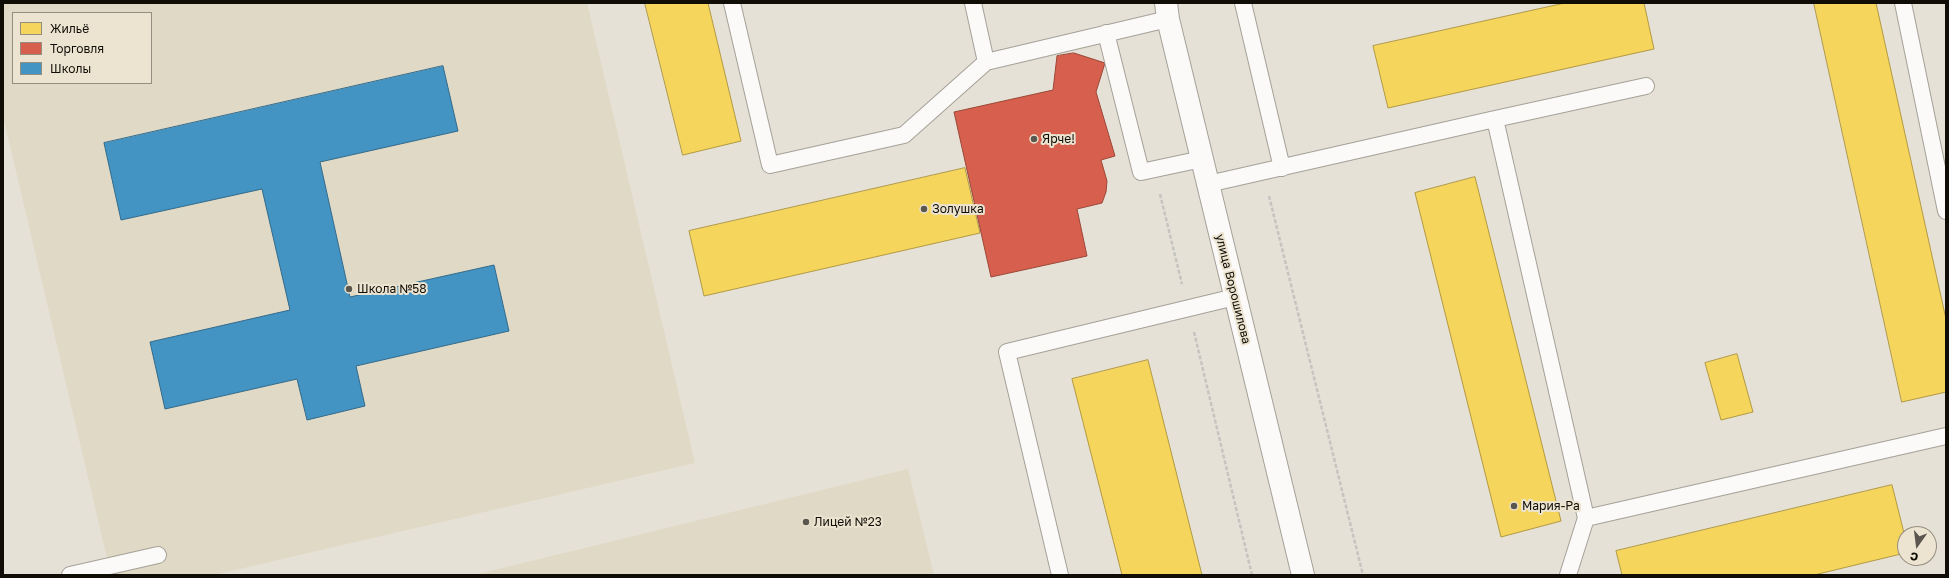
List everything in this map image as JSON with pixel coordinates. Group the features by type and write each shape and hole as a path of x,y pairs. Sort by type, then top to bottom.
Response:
{"street":[{"name":"улица Ворошилова","path":"1167,11 1303,575"}],"lane":[{"path":"732,3 770,165 904,135 986,62 1106,33 1167,11"},
{"path":"973,3 986,62"},
{"path":"1242,3 1282,168"},
{"path":"1902,3 1946,210"},
{"path":"1106,33 1141,172 1202,158"},
{"path":"1208,184 1646,86"},
{"path":"1495,119 1586,518 1568,575"},
{"path":"1060,575 1007,352 1235,297"},
{"path":"1586,518 1946,436"},
{"path":"70,575 158,555"}],"path":[{"path":"1263,172 1363,575"}],"shaded area":[{"name":"Школа №58","path":"3,3 587,3 695,463 214,575 111,575 3,116"},
{"name":"Лицей №23","path":"908,469 934,575 474,575"}],"building: Жильё":[{"path":"645,3 708,3 741,141 683,155"},
{"path":"1565,3 1644,3 1654,49 1388,108 1373,46"},
{"path":"1814,3 1876,3 1946,319 1946,392 1902,402"},
{"path":"965,168 980,233 704,296 689,231"},
{"path":"1475,177 1561,521 1501,537 1415,193"},
{"path":"1737,354 1753,412 1721,420 1705,363"},
{"path":"1148,360 1202,575 1122,575 1072,379"},
{"path":"1892,485 1902,526 1897,526 1897,555 1814,575 1622,575 1616,551"}],"building: Торговля":[{"path":"1074,53 1105,63 1096,92 1115,156 1101,160 1107,181 1106,192 1102,203 1077,209 1087,256 991,277 954,112 1053,90 1057,56"}],"building: Школы":[{"path":"443,66 458,131 320,162 350,297 494,265 509,331 356,366 365,406 307,420 297,379 165,409 150,342 290,310 262,189 121,220 104,143"}],"place":[{"name":"Ярче!","path":"1034,139"},
{"name":"Золушка","path":"924,209"},
{"name":"Школа №58","path":"349,289"},
{"name":"Мария-Ра","path":"1514,506"},
{"name":"Лицей №23","path":"806,522"}]}
